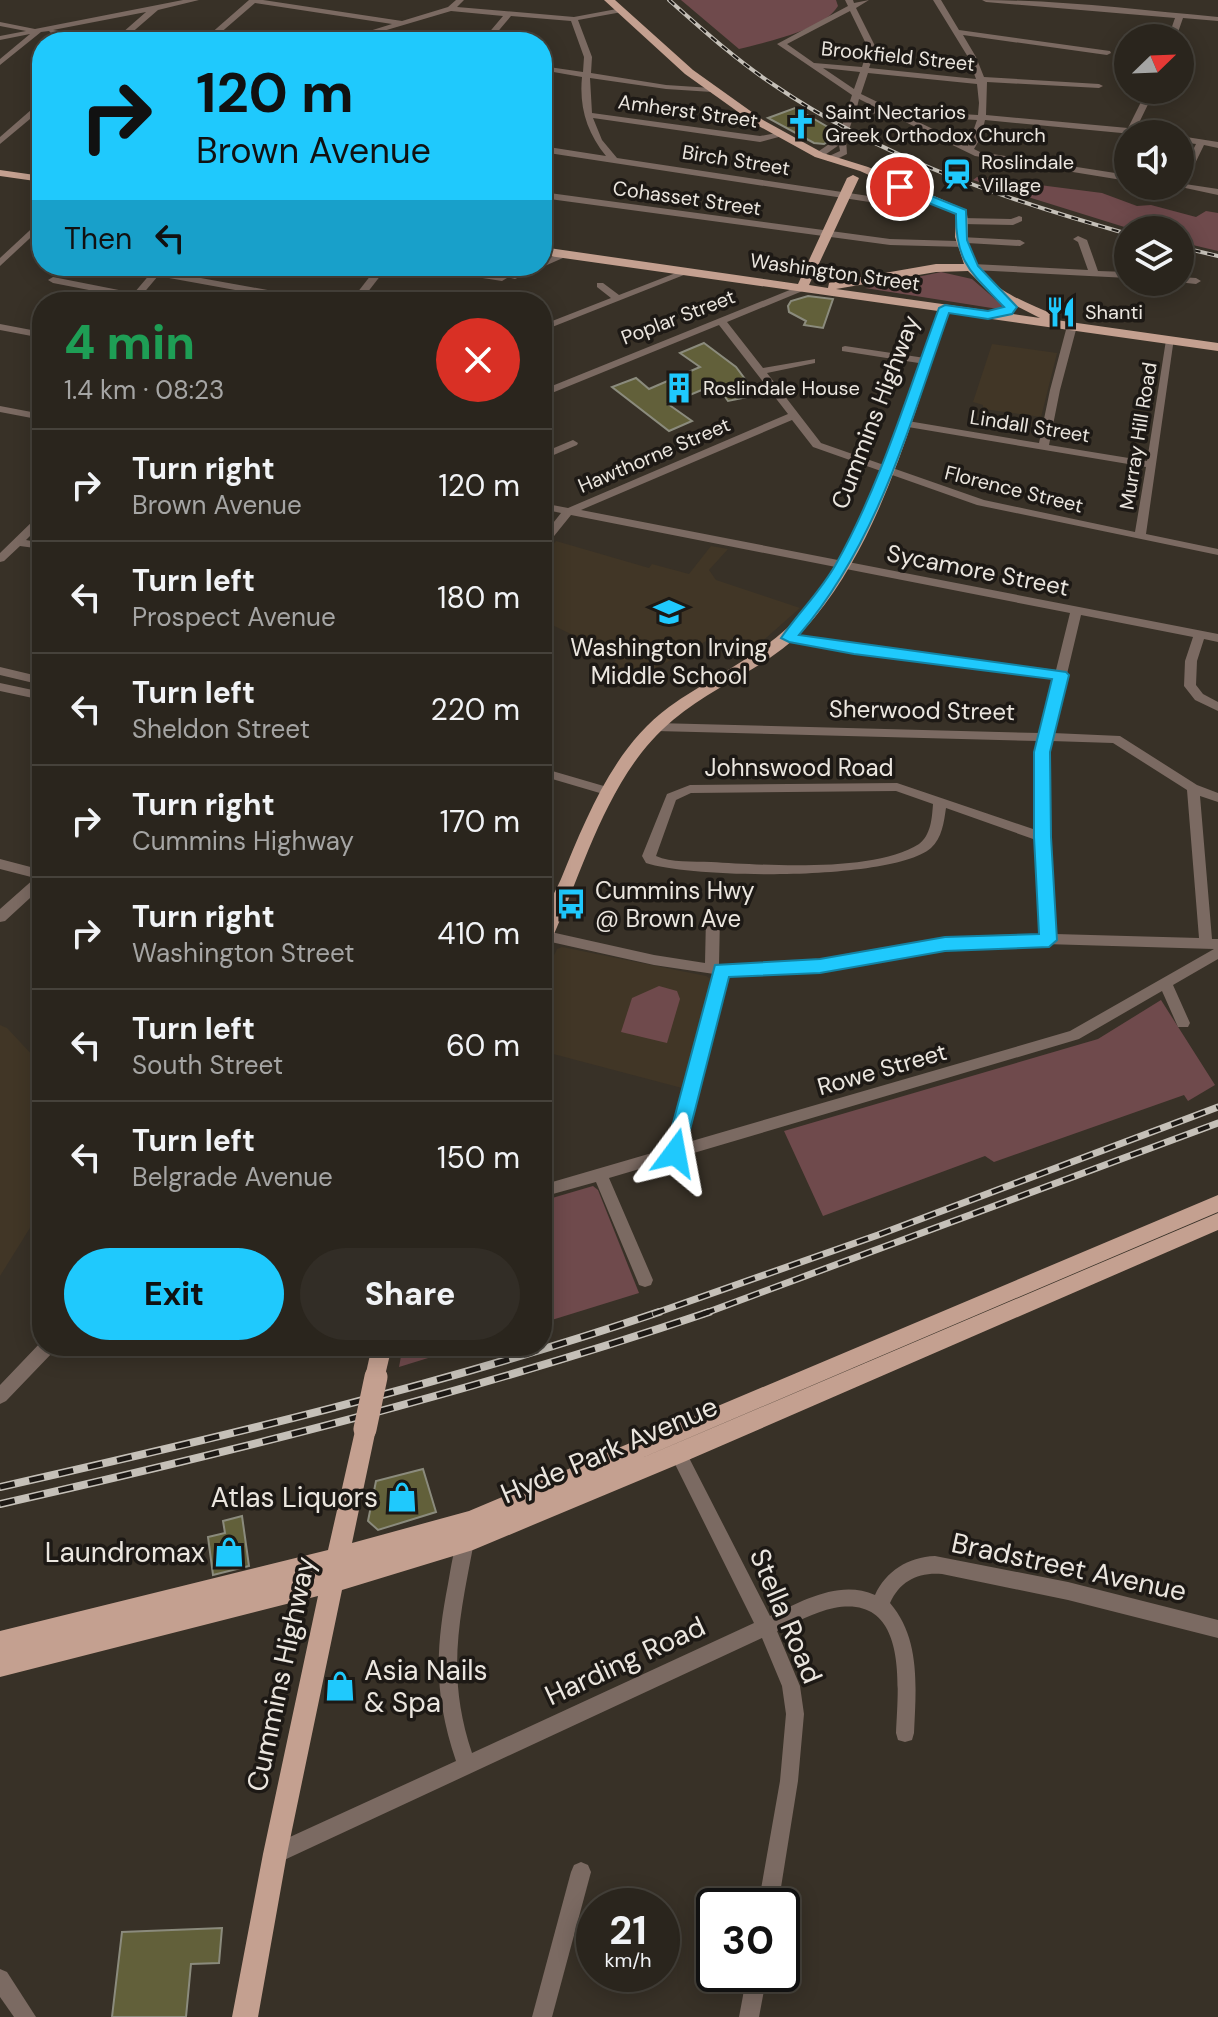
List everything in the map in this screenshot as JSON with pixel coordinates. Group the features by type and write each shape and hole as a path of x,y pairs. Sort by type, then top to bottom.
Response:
{"main road":[{"path":"609,0 712,90 782,135 850,173 853,178"},
{"path":"843,145 864,169"},
{"path":"824,157 864,169 878,178"},
{"path":"0,173 32,178"},
{"path":"802,288 853,178 864,175 923,196 962,216 962,242 973,267 984,282 1011,304 1009,310 988,315"},
{"name":"Washington Street","path":"552,252 1218,347"},
{"name":"Poplar Street","path":"802,288 830,287 941,267 973,267"},
{"path":"870,280 860,285 859,289 872,298"},
{"path":"1003,297 1072,326"},
{"name":"Cummins Highway","path":"552,918 610,792 630,757 656,727 695,697 789,638 817,605 842,567 872,508 945,308"},
{"name":"Hyde Park Avenue","path":"0,1643 465,1542 1066,1265 1218,1203"},
{"name":"Hyde Park Avenue","path":"0,1665 336,1570 673,1446 1218,1221"},
{"name":"Cummins Highway","path":"246,2016 275,1854 380,1356"}],"street":[{"path":"34,32 195,0"},
{"path":"216,32 254,0 401,23"},
{"path":"451,9 460,0"},
{"path":"865,0 850,3 782,42 809,65 857,95 969,150 985,156 1114,176"},
{"path":"937,0 983,81 982,117 975,143 969,150"},
{"path":"986,0 1043,2 1218,19"},
{"path":"1124,11 1132,0"},
{"path":"824,157 843,145 851,109 872,48 850,3"},
{"path":"127,32 156,7"},
{"path":"372,32 451,9 574,19 619,10"},
{"path":"494,32 508,15"},
{"path":"1177,24 1180,15"},
{"path":"574,19 588,57 585,89 588,115 598,141 614,160"},
{"path":"0,24 47,32"},
{"path":"0,38 32,32"},
{"path":"956,32 1107,53"},
{"path":"0,63 32,37"},
{"name":"Brookfield Street","path":"809,65 983,81 1099,86"},
{"path":"552,70 666,87 712,90"},
{"path":"851,109 1114,129"},
{"path":"0,141 32,114"},
{"name":"Amherst Street","path":"588,115 760,139 782,135"},
{"path":"1194,141 1218,145"},
{"path":"1194,156 1201,142"},
{"name":"Birch Street","path":"552,151 908,204 915,203 923,196"},
{"path":"1194,188 1218,192"},
{"name":"Cohasset Street","path":"552,196 890,242 1020,243"},
{"path":"962,216 1013,222 1019,219"},
{"path":"0,263 32,232"},
{"path":"1082,272 1078,239 1082,240 1094,273"},
{"path":"552,260 567,254"},
{"path":"973,267 1114,274"},
{"path":"552,324 689,271"},
{"path":"140,292 154,276"},
{"path":"189,276 268,292"},
{"path":"363,292 375,276"},
{"path":"53,280 104,292"},
{"path":"600,285 619,299"},
{"name":"Poplar Street","path":"552,390 802,288"},
{"name":"Florence Street","path":"722,322 817,445 981,503 1218,552"},
{"path":"1044,446 1072,326"},
{"path":"0,327 32,333"},
{"name":"Murray Hill Road","path":"1140,537 1171,340"},
{"path":"845,349 925,361"},
{"path":"759,372 812,361"},
{"path":"2,412 32,416"},
{"name":"Hawthorne Street","path":"552,532 568,512 792,416"},
{"name":"Lindall Street","path":"902,423 1152,465"},
{"path":"552,452 573,443"},
{"name":"Sycamore Street","path":"552,508 1218,638"},
{"path":"0,559 32,528"},
{"path":"19,542 32,544"},
{"path":"1049,940 1042,837 1044,735 1076,611"},
{"path":"1200,634 1191,661 1190,686 1199,697 1218,707"},
{"path":"789,638 1061,675"},
{"path":"0,671 32,679"},
{"path":"0,687 32,694"},
{"name":"Sherwood Street","path":"656,727 1116,739 1193,788 1218,798"},
{"path":"552,775 610,792"},
{"name":"Johnswood Road","path":"940,801 936,828 928,844 915,853 891,860 838,868 761,869 663,864 651,860 649,856 671,797 690,789 897,787 940,801 1042,837"},
{"path":"552,939 717,970 820,966 945,944 1049,940 1214,947 1193,788"},
{"path":"0,864 32,874"},
{"path":"0,917 32,887"},
{"path":"675,1153 717,970 713,917"},
{"name":"Rowe Street","path":"552,1188 1074,1035 1166,985 1214,947"},
{"path":"1166,985 1183,1023"},
{"path":"600,1174 645,1280"},
{"path":"0,1396 38,1356"},
{"name":"Stella Road","path":"673,1446 766,1627 791,1686 795,1714 789,1781 771,1888"},
{"path":"465,1542 448,1629 445,1672 452,1725 466,1764"},
{"name":"Bradstreet Avenue","path":"880,1606 884,1590 904,1573 924,1565 941,1566 1033,1582 1218,1629"},
{"name":"Harding Road","path":"275,1854 766,1627 841,1598 880,1606"},
{"path":"880,1606 891,1614 902,1639 906,1677 905,1733"},
{"path":"542,2017 581,1872"},
{"path":"0,1979 26,2017"},
{"path":"749,2017 754,1992"}],"shaded area":[{"path":"681,0 836,0 838,6 808,28 739,49"},
{"path":"977,177 1102,193 1137,206 1151,205 1192,216 1114,216 1114,224 973,180"},
{"path":"1206,211 1218,213 1218,251 1194,245 1194,216"},
{"path":"941,272 972,279 1003,306 998,309 865,288"},
{"path":"992,344 1057,353 1041,417 983,409 983,405 973,402"},
{"name":"Washington Irving Middle School","path":"556,541 649,568 652,564 689,574 711,546 728,549 709,570 716,580 800,608 749,653 708,640 654,669 662,673 646,681 610,668 618,657 552,625 552,546"},
{"path":"562,947 706,976 712,980 682,1088 552,1054 552,960 557,949"},
{"path":"659,986 677,991 680,999 667,1043 621,1032 632,998"},
{"path":"1161,1000 1215,1085 1188,1101 1184,1095 994,1162 985,1156 823,1216 784,1131 1098,1039"},
{"path":"0,1025 7,1028 32,1055 32,1225 0,1276"},
{"path":"593,1186 598,1190 639,1293 552,1320 552,1198"},
{"path":"401,1356 435,1356 399,1367"}],"building":[{"name":"Saint Nectarios Greek Orthodox Church","path":"795,108 833,130 830,140 824,144 814,143 768,118"},
{"path":"808,296 833,299 823,328 804,325 806,321 789,312 791,301"},
{"name":"Roslindale House","path":"704,343 736,367 757,395 728,401 716,384 668,404 692,421 669,431 612,387 636,378 649,389 700,367 680,353"},
{"name":"Atlas Liquors","path":"423,1469 436,1512 378,1530 368,1521 376,1481"},
{"name":"Laundromax","path":"242,1516 249,1566 213,1575 208,1537 225,1533 223,1521"},
{"path":"222,1928 219,1963 191,1964 186,2017 112,2017 122,1932"}],"railway":[{"path":"669,0 760,75 857,134 990,191 1114,230"},
{"path":"1194,250 1218,256"},
{"path":"655,1313 878,1235 1218,1107"},
{"path":"704,1314 1218,1123"},
{"path":"704,1314 709,1312"},
{"path":"552,1346 655,1313"},
{"path":"0,1504 357,1417 534,1368 704,1314"},
{"path":"0,1487 249,1429 519,1356"}],"place":[{"name":"Saint Nectarios Greek Orthodox Church","path":"801,124"},
{"name":"Roslindale Village","path":"957,174"},
{"name":"Shanti","path":"1061,312"},
{"name":"Roslindale House","path":"679,388"},
{"name":"Washington Irving Middle School","path":"669,612"},
{"name":"Cummins Hwy @ Brown Ave","path":"571,904"},
{"name":"Atlas Liquors","path":"402,1497"},
{"name":"Laundromax","path":"229,1552"},
{"name":"Asia Nails & Spa","path":"340,1686"}],"route":[{"path":"675,1153 688,1092 722,970 784,970 945,944 1049,940 1042,837 1042,752 1061,675 789,638 817,605 842,567 872,508 945,308 988,315 1008,311 1011,307 979,277 973,267 961,240 962,212 900,187"}]}
